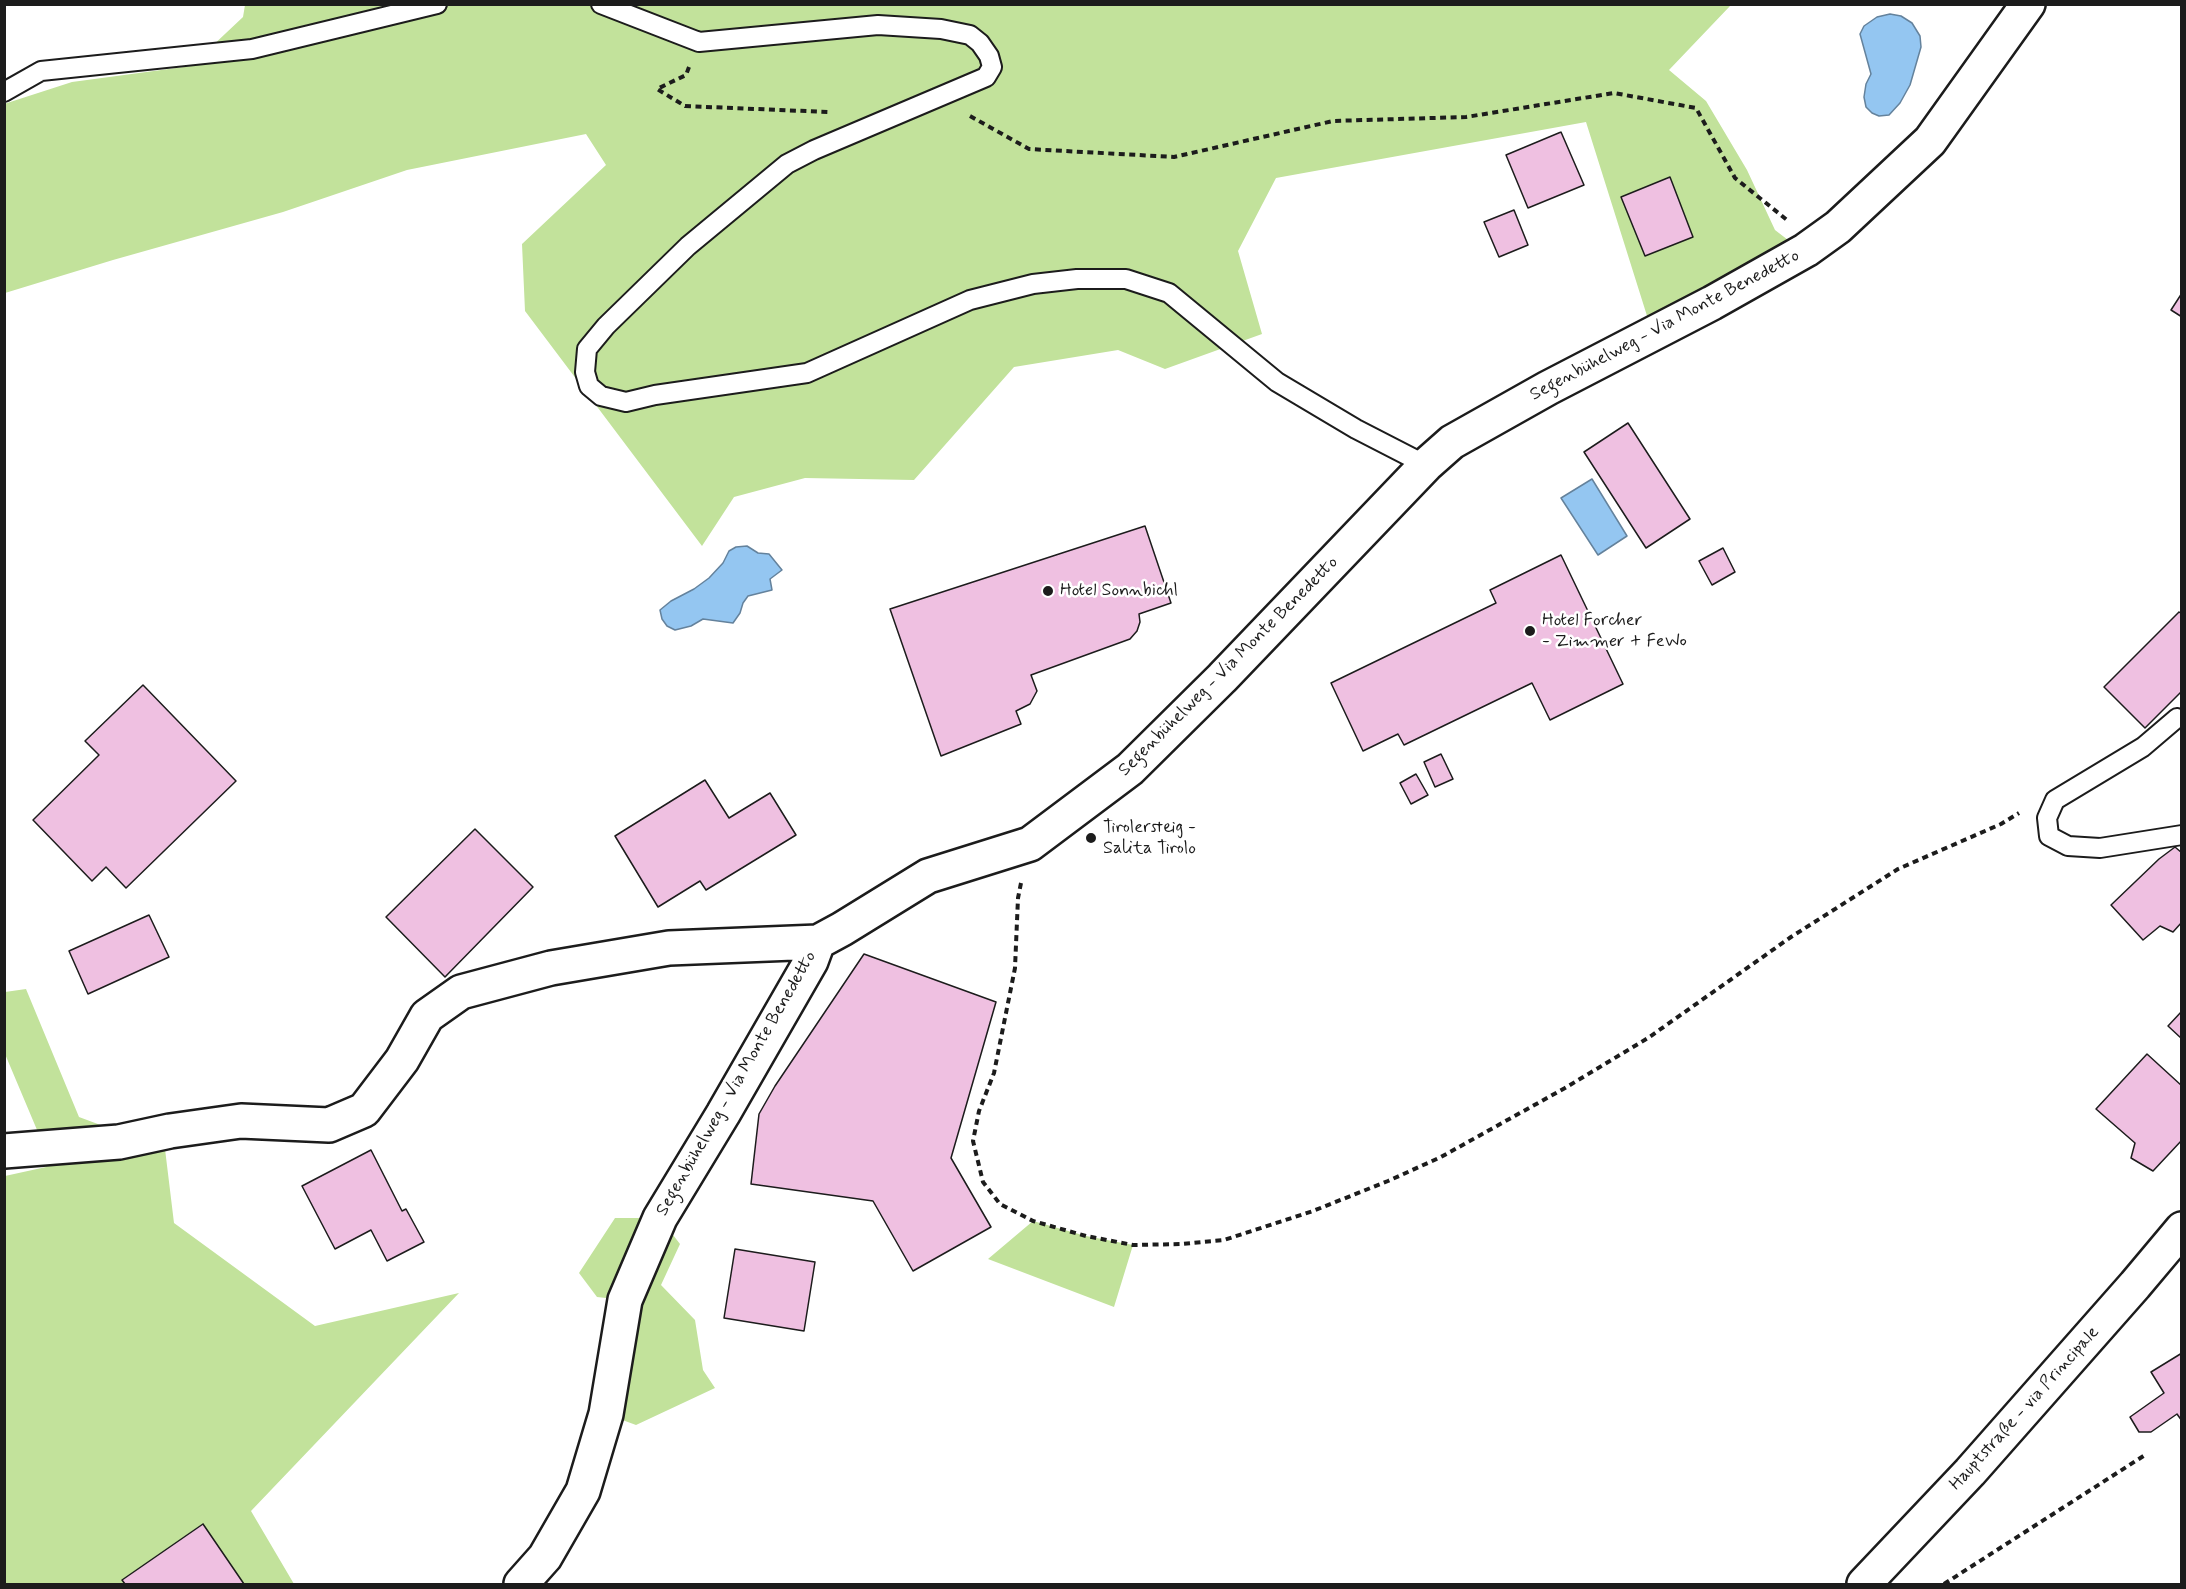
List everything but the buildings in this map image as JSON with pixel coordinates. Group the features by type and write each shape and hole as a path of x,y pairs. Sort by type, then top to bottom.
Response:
{"street":[{"name":"Segenbühelweg - Via Monte Benedetto","path":"521,1584 545,1557 583,1491 606,1414 625,1300 660,1218 723,1114 805,970 818,942 928,876 1030,844 1130,769 1222,678 1426,465 1452,442 1548,388 1712,303 1806,250 1838,227 1930,141 2028,4"},
{"path":"10,1145 119,1142 170,1131 241,1121 329,1125 364,1110 402,1060 427,1016 461,992 551,968 669,948 818,942"},
{"name":"Hauptstraße - via Principale","path":"1864,1584 1970,1472 2135,1285 2181,1228"}],"lane":[{"path":"4,92 41,71 252,49 437,4"},
{"path":"601,4 699,42 878,25 941,29 970,34 989,56 992,67 986,77 939,99 814,150 787,164 688,246 606,326 587,349 585,372 589,386 601,396 626,402 655,395 807,373 970,300 1033,284 1077,279 1126,279 1169,293 1276,382 1356,429 1426,465"},
{"path":"2177,718 2143,747 2055,800 2047,818 2049,837 2068,846 2100,848 2181,835"}],"path":[{"path":"699,42 686,75 657,89 685,106 837,113"},
{"path":"939,99 1029,149 1173,157 1333,121 1466,117 1614,93 1696,108 1735,178 1798,229 1838,227"},
{"path":"1030,844 1018,898 1015,968 994,1073 979,1111 973,1142 983,1182 1000,1204 1033,1221 1086,1236 1133,1245 1182,1244 1224,1240 1313,1211 1441,1157 1556,1093 1648,1038 1791,938 1898,869 2001,824 2046,796 2072,788"},
{"path":"1944,1584 2145,1455"}],"green space":[{"path":"245,5 1731,5 1669,70 1706,101 1747,170 1775,230 1788,240 1648,319 1586,122 1276,178 1238,251 1262,334 1165,369 1118,350 1014,367 914,480 805,478 734,497 702,546 525,311 522,244 606,165 586,134 407,170 283,212 5,293 4,104 72,82 191,66 243,17"},
{"path":"26,989 79,1117 165,1149 174,1223 315,1326 459,1293 251,1511 294,1584 5,1584 5,1176 46,1167 40,1137 5,1054 5,992"},
{"path":"615,1218 660,1218 680,1244 661,1285 695,1320 703,1370 715,1388 636,1425 606,1414 624,1300 597,1297 579,1273"},
{"path":"1033,1221 1086,1236 1133,1245 1114,1307 988,1259"}],"water":[{"path":"1890,14 1901,16 1912,23 1920,36 1921,47 1910,85 1900,103 1889,115 1879,116 1866,107 1864,97 1866,84 1871,74 1860,34 1864,26 1877,17"},
{"path":"1592,479 1627,536 1598,555 1561,498"},
{"path":"747,546 758,553 769,554 782,570 770,579 772,590 748,596 733,623 703,619 691,626 675,630 667,626 660,610 709,578 723,563 729,551 736,547"}],"place":[{"name":"Hotel Sonnbichl","path":"1048,591"},
{"name":"Hotel Forcher - Zimmer + FeWo","path":"1530,631"},
{"name":"Tirolersteig - Salita Tirolo","path":"1091,838"}]}
